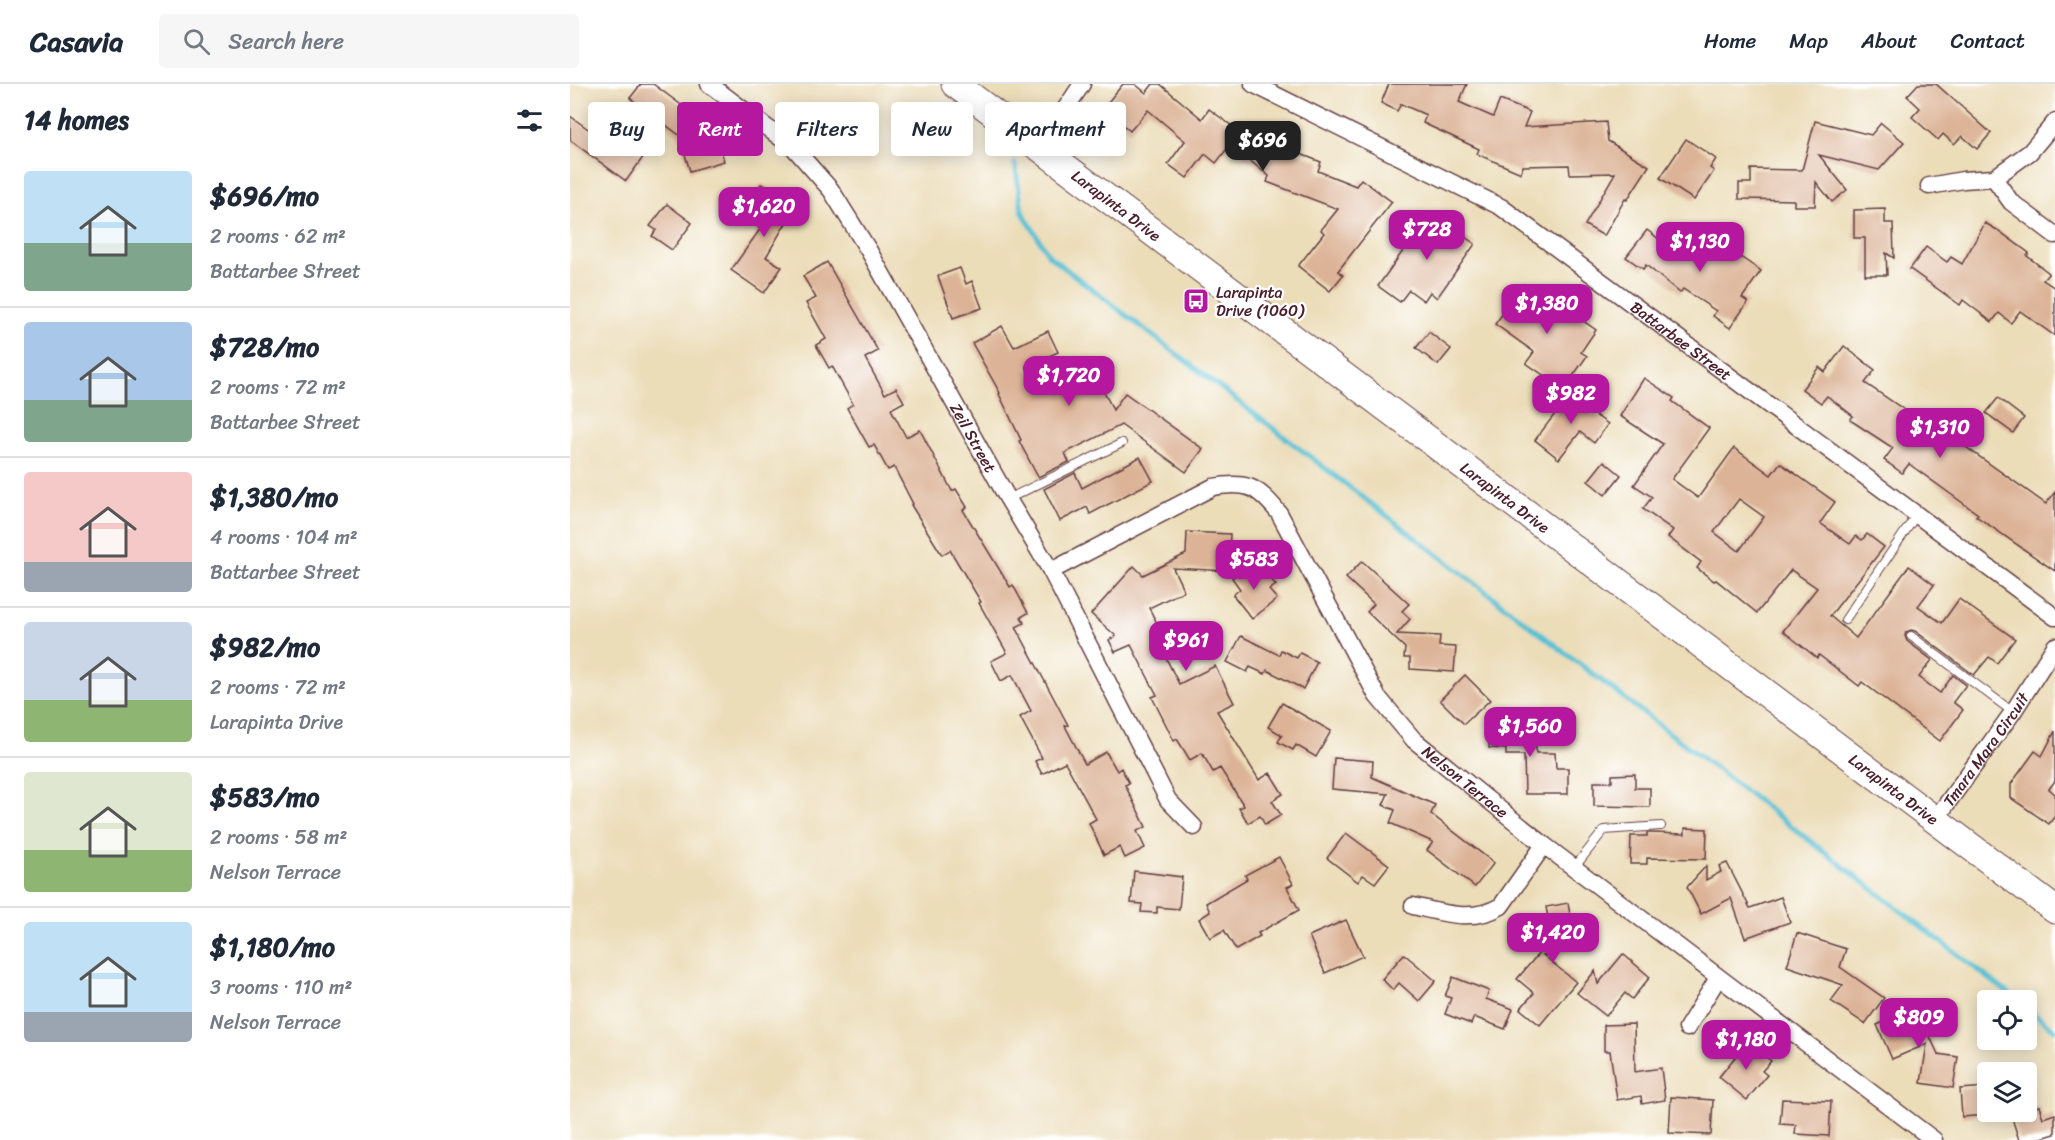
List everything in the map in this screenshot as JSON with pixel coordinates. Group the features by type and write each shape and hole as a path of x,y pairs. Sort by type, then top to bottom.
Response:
{"main road":[{"name":"Larapinta Drive","path":"955,84 985,106"},
{"name":"Larapinta Drive","path":"1052,156 2055,910"}],"street":[{"name":"Zeil Street","path":"709,84 794,148 831,190 869,251 1051,571 1168,800 1194,826"},
{"path":"1070,102 1082,84"},
{"name":"Battarbee Street","path":"1253,84 1502,207 2055,617"},
{"path":"1929,186 1963,180 1994,178 2030,152 2055,122"},
{"path":"1994,178 2011,202 2055,235"},
{"name":"Nelson Terrace","path":"1051,571 1213,487 1231,484 1250,485 1264,495 1279,513 1377,696 1414,740 1544,845 1934,1140"},
{"name":"Tmara Mara Circuit","path":"1935,820 2013,712 2055,646"},
{"path":"1413,906 1459,916 1490,912 1501,906 1544,845"},
{"path":"1687,1028 1718,978"}],"lane":[{"path":"1008,499 1122,443"},
{"path":"1845,620 1917,514"},
{"path":"1911,636 2013,712"},
{"path":"1574,868 1604,830 1660,826"}],"building":[{"path":"641,84 653,84 677,102 677,133 665,124 665,102 635,102 630,98"},
{"path":"1123,84 1135,84 1146,93 1153,84 1160,84 1202,119 1209,109 1251,140 1257,132 1270,142 1321,162 1318,171 1356,186 1361,179 1392,202 1338,271 1343,275 1330,291 1298,266 1324,233 1321,230 1338,209 1267,182 1269,176 1230,145 1216,163 1205,154 1187,178 1168,164 1185,141 1148,110 1130,131 1126,128 1126,102 1108,102"},
{"path":"1389,84 1467,84 1459,102 1493,117 1500,100 1530,112 1524,127 1606,122 1608,141 1649,166 1627,200 1625,199 1604,236 1585,225 1615,173 1570,174 1569,165 1523,166 1521,173 1477,154 1479,149 1423,123 1426,115 1401,104 1397,111 1381,103"},
{"path":"1918,84 1936,84 1991,133 1977,149 1962,136 1954,144 1943,134 1938,140 1912,117 1920,108 1907,96"},
{"path":"570,116 588,129 588,153 570,140"},
{"path":"1815,121 1871,135 1881,123 1904,142 1879,170 1819,155 1847,190 1832,202 1816,182 1815,206 1794,206 1794,200 1739,199 1739,183 1751,183 1751,169 1802,170"},
{"path":"1686,139 1716,159 1710,168 1714,171 1694,200 1660,178"},
{"path":"592,156 644,156 626,181"},
{"path":"685,156 723,156 724,161 690,171"},
{"path":"761,184 797,204 766,257 782,267 764,293 731,270 761,228 752,223 759,212 749,206"},
{"path":"667,204 692,223 672,250 652,236 656,230 650,226"},
{"path":"1885,209 1885,223 1893,223 1894,258 1886,253 1887,275 1865,275 1865,238 1854,238 1854,210"},
{"path":"1430,213 1475,244 1437,298 1430,292 1424,301 1409,290 1400,302 1378,286"},
{"path":"1985,223 2029,253 2027,256 2049,273 2043,280 2055,288 2055,336 2020,311 2011,323 1999,313 1992,322 1963,300 1960,305 1910,269 1926,247 1947,262 1951,257 1962,264"},
{"path":"1647,230 1679,254 1696,233 1726,257 1730,250 1761,271 1742,298 1748,302 1730,328 1713,316 1716,311 1683,289 1680,293 1646,265 1643,269 1626,257"},
{"path":"827,262 878,351 865,358 885,394 896,388 904,402 891,409 906,437 920,430 952,491 956,489 967,507 963,510 1010,587 1013,585 1028,613 1021,617 1024,623 1016,627 1068,725 1065,726 1085,764 1106,752 1117,771 1121,768 1129,783 1125,785 1146,827 1137,831 1145,848 1125,858 1120,847 1104,855 1089,823 1096,819 1065,762 1042,774 1035,761 1042,758 1020,717 1031,711 1012,675 1001,681 991,661 1007,653 979,603 981,602 950,550 942,555 911,505 913,504 894,467 888,470 874,445 869,447 847,408 853,404 832,366 829,368 816,345 826,339 806,303 816,298 803,276"},
{"path":"960,268 966,284 972,281 982,308 953,318 938,276"},
{"path":"1524,284 1570,317 1572,313 1596,330 1581,352 1587,356 1564,389 1526,363 1534,352 1495,324"},
{"path":"1002,326 1014,347 1048,331 1058,352 1026,366 1037,391 1091,365 1113,410 1125,393 1203,449 1186,472 1121,425 1065,453 1069,462 1038,477 1019,441 1021,440 1000,393 972,343"},
{"path":"1429,332 1451,349 1438,365 1416,348"},
{"path":"1844,346 1875,370 1865,383 1909,413 1903,421 1934,443 1949,422 1962,432 1956,440 2046,504 2055,492 2055,571 1976,516 1978,514 1909,464 1902,473 1884,460 1893,448 1850,420 1853,416 1827,396 1821,403 1802,389 1819,367 1825,372"},
{"path":"1644,378 1674,398 1672,401 1709,428 1672,479 1698,498 1734,448 1771,475 1780,463 1835,502 1820,523 1850,544 1856,536 1862,540 1867,534 1884,547 1830,616 1856,638 1909,566 1934,585 1918,606 1942,623 1959,599 2015,639 1997,663 1989,657 1974,675 1915,631 1906,632 1907,641 1932,660 1919,677 1940,693 1953,675 1966,685 1953,702 1963,710 1940,741 1862,682 1859,686 1819,655 1817,658 1783,631 1817,588 1791,570 1757,613 1716,580 1714,581 1697,568 1701,562 1668,537 1673,530 1643,509 1652,497 1634,485 1663,444 1620,416","holes":["1739,499 1764,517 1739,551 1714,532"]},
{"path":"1574,389 1593,403 1588,410 1608,424 1594,443 1580,432 1559,459 1535,440"},
{"path":"1998,398 2024,418 2013,433 1986,413"},
{"path":"1140,457 1153,481 1090,514 1087,507 1060,521 1044,489 1075,473 1082,488"},
{"path":"1604,461 1621,475 1605,495 1588,481"},
{"path":"1187,532 1230,534 1228,571 1173,568 1184,591 1149,608 1168,644 1161,648 1179,684 1215,666 1234,703 1217,711 1259,780 1270,773 1283,794 1272,801 1281,815 1265,825 1260,816 1248,823 1239,808 1244,806 1220,768 1213,772 1202,753 1190,760 1177,739 1174,741 1152,697 1157,695 1131,645 1115,652 1109,640 1116,636 1091,614 1134,566 1143,575 1186,554"},
{"path":"1362,561 1409,604 1402,611 1410,619 1397,634 1440,636 1439,646 1456,647 1454,672 1410,669 1410,658 1404,658 1405,648 1367,612 1374,604 1346,578"},
{"path":"1260,566 1276,585 1269,590 1277,599 1252,619 1233,595 1240,589 1232,578 1246,567 1251,573"},
{"path":"1241,636 1279,655 1281,650 1297,658 1300,653 1317,662 1303,689 1267,670 1265,674 1250,667 1247,672 1227,662"},
{"path":"1465,675 1490,700 1464,724 1440,700"},
{"path":"1282,703 1331,731 1316,757 1296,745 1293,750 1278,742 1282,735 1268,727"},
{"path":"1490,720 1520,720 1520,728 1536,729 1536,753 1555,753 1556,768 1568,768 1568,794 1525,794 1524,755 1506,755 1506,749 1489,748"},
{"path":"2055,731 2055,781 2049,789 2055,794 2055,816 2049,824 2011,798 2011,784 2035,751 2042,756"},
{"path":"1334,758 1373,761 1372,777 1435,805 1431,814 1494,863 1475,887 1427,850 1433,842 1390,823 1395,810 1383,805 1388,794 1332,789"},
{"path":"1635,774 1635,788 1650,788 1650,807 1594,806 1594,782 1612,782 1612,775"},
{"path":"1685,828 1707,829 1706,859 1647,858 1647,864 1630,864 1631,836 1647,836 1647,833 1685,834"},
{"path":"1346,833 1389,865 1375,883 1363,875 1358,882 1327,858"},
{"path":"1279,857 1293,884 1287,887 1299,910 1258,933 1260,936 1236,950 1224,930 1210,938 1199,919 1210,912 1206,903 1247,879 1245,875"},
{"path":"1727,863 1750,908 1781,897 1790,922 1745,938 1731,898 1701,914 1687,887 1706,866 1706,880 1721,872 1719,866"},
{"path":"1134,871 1182,877 1179,909 1157,907 1157,913 1141,912 1142,904 1131,903"},
{"path":"1568,903 1571,920 1585,917 1590,946 1543,955 1576,982 1540,1025 1520,1009 1534,993 1517,979 1552,938 1546,907"},
{"path":"1346,920 1363,956 1325,973 1309,936"},
{"path":"1797,933 1846,949 1840,967 1884,998 1865,1024 1831,1001 1843,985 1787,966"},
{"path":"1404,954 1436,981 1419,1001 1399,983 1393,990 1382,979"},
{"path":"1623,954 1650,977 1632,999 1625,993 1606,1016 1577,993 1595,971 1598,984"},
{"path":"1453,977 1489,991 1486,999 1513,1009 1505,1029 1474,1017 1471,1024 1445,1014 1451,998 1445,996"},
{"path":"1899,1015 1902,1023 1920,1015 1938,1054 1958,1057 1953,1088 1921,1083 1927,1044 1892,1059 1877,1025"},
{"path":"1634,1024 1635,1072 1661,1068 1665,1100 1642,1104 1641,1096 1617,1100 1610,1051 1604,1051 1604,1025"},
{"path":"1747,1042 1771,1061 1762,1071 1767,1075 1747,1100 1719,1077"},
{"path":"1977,1088 1977,1116 1962,1117 1960,1089"},
{"path":"1671,1097 1713,1100 1711,1135 1669,1133"},
{"path":"1782,1099 1831,1101 1829,1136 1795,1134 1796,1125 1780,1124"},
{"path":"2039,1106 2043,1118 2055,1114 2055,1134 2035,1140 2019,1140 2013,1122 2037,1122 2037,1107"}],"waterway":[{"path":"1015,163 1022,211 1049,256 2004,990"},
{"path":"2037,1016 2055,1030"}],"place":[{"name":"Larapinta Drive (1060)","path":"1196,301"}]}
